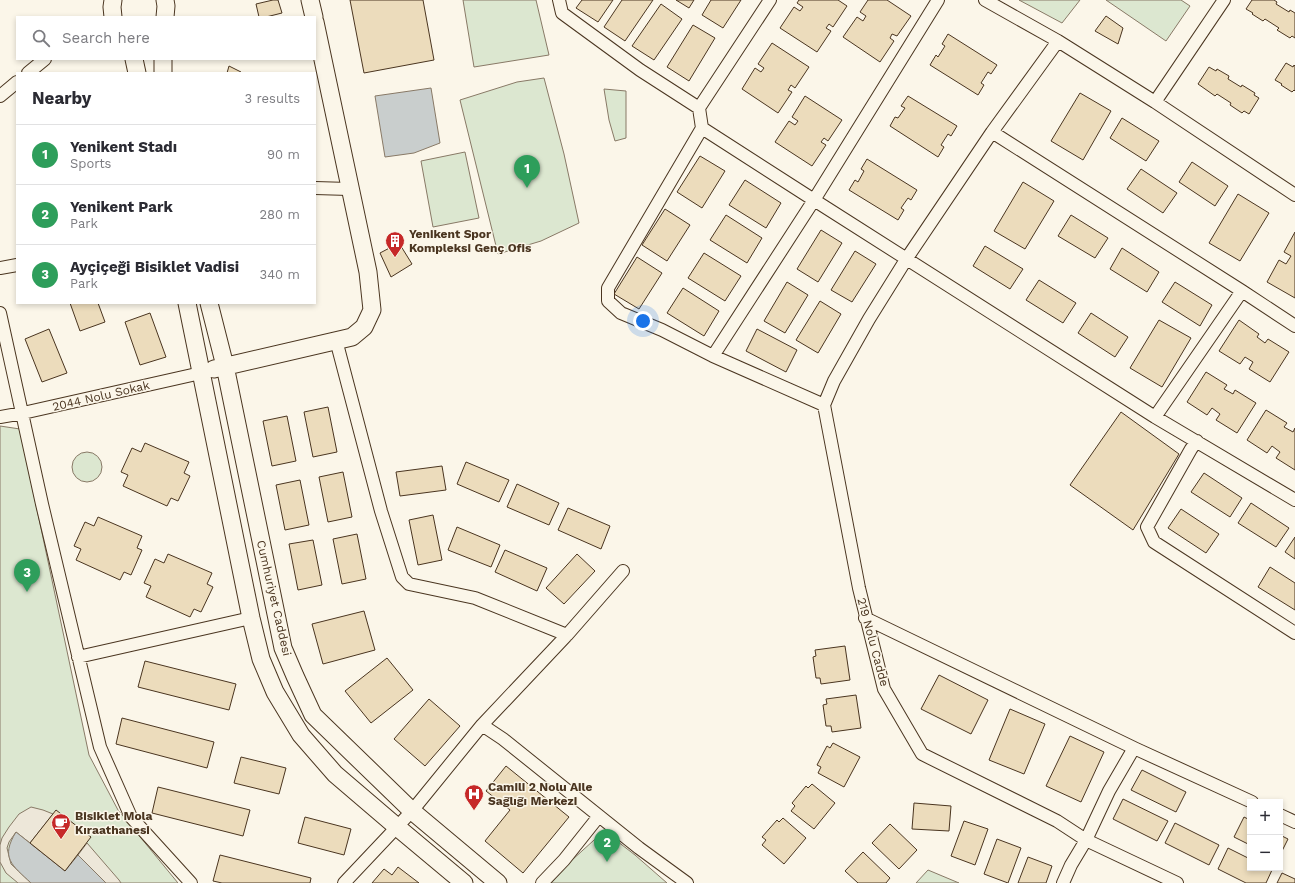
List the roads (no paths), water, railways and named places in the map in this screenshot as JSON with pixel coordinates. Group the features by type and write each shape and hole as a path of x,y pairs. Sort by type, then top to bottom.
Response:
{"street":[{"path":"165,0 165,16"},
{"path":"310,0 314,16"},
{"path":"559,0 562,13 640,70 699,108"},
{"path":"770,0 699,108 702,128 608,288 608,301 621,313 662,330 713,356 824,405 834,381 907,258 992,132 1058,41"},
{"path":"713,356 814,200 938,0"},
{"path":"985,0 1058,41 1294,192"},
{"path":"1155,102 1224,0"},
{"path":"201,373 225,366 352,337 364,327 372,310 368,272 316,27"},
{"path":"29,72 44,60"},
{"path":"134,60 137,72"},
{"path":"163,60 163,72"},
{"path":"0,96 16,83"},
{"path":"702,128 1155,417 1295,500"},
{"path":"992,132 1295,326"},
{"path":"316,188 350,189"},
{"path":"0,268 16,265"},
{"path":"1155,417 1242,291"},
{"name":"Cumhuriyet Caddesi","path":"187,304 251,618 261,659 275,692 301,735 335,774 464,883"},
{"name":"Cumhuriyet Caddesi","path":"209,304 225,366 283,648 314,715 412,811 498,883"},
{"path":"0,313 78,657 100,747 131,816 191,883"},
{"path":"336,340 381,511 402,577 409,584 475,598 566,635"},
{"name":"2044 Nolu Sokak","path":"0,417 201,373"},
{"name":"219 Nolu Cadde","path":"824,405 865,618 884,689 922,754 1057,821 1086,840 1171,882"},
{"path":"1197,441 1187,455 1147,527 1154,542 1295,632"},
{"path":"344,883 412,811 482,725 566,635 623,570"},
{"path":"78,657 251,618"},
{"path":"865,618 1134,748 1247,800"},
{"path":"482,725 503,739 639,848 687,883"},
{"path":"1063,883 1071,865 1086,840 1109,791 1134,748"},
{"path":"542,883 564,860 599,816"},
{"path":"1283,816 1295,822"}],"place":[{"name":"Yenikent Stadı","path":"527,188"},
{"name":"Yenikent Spor Kompleksi Genç Ofis","path":"395,258"},
{"name":"Ayçiçeği Bisiklet Vadisi","path":"27,592"},
{"name":"Camili 2 Nolu Aile Sağlığı Merkezi","path":"474,811"},
{"name":"Bisiklet Mola Kıraathanesi","path":"61,840"},
{"name":"Yenikent Park","path":"607,862"}]}
